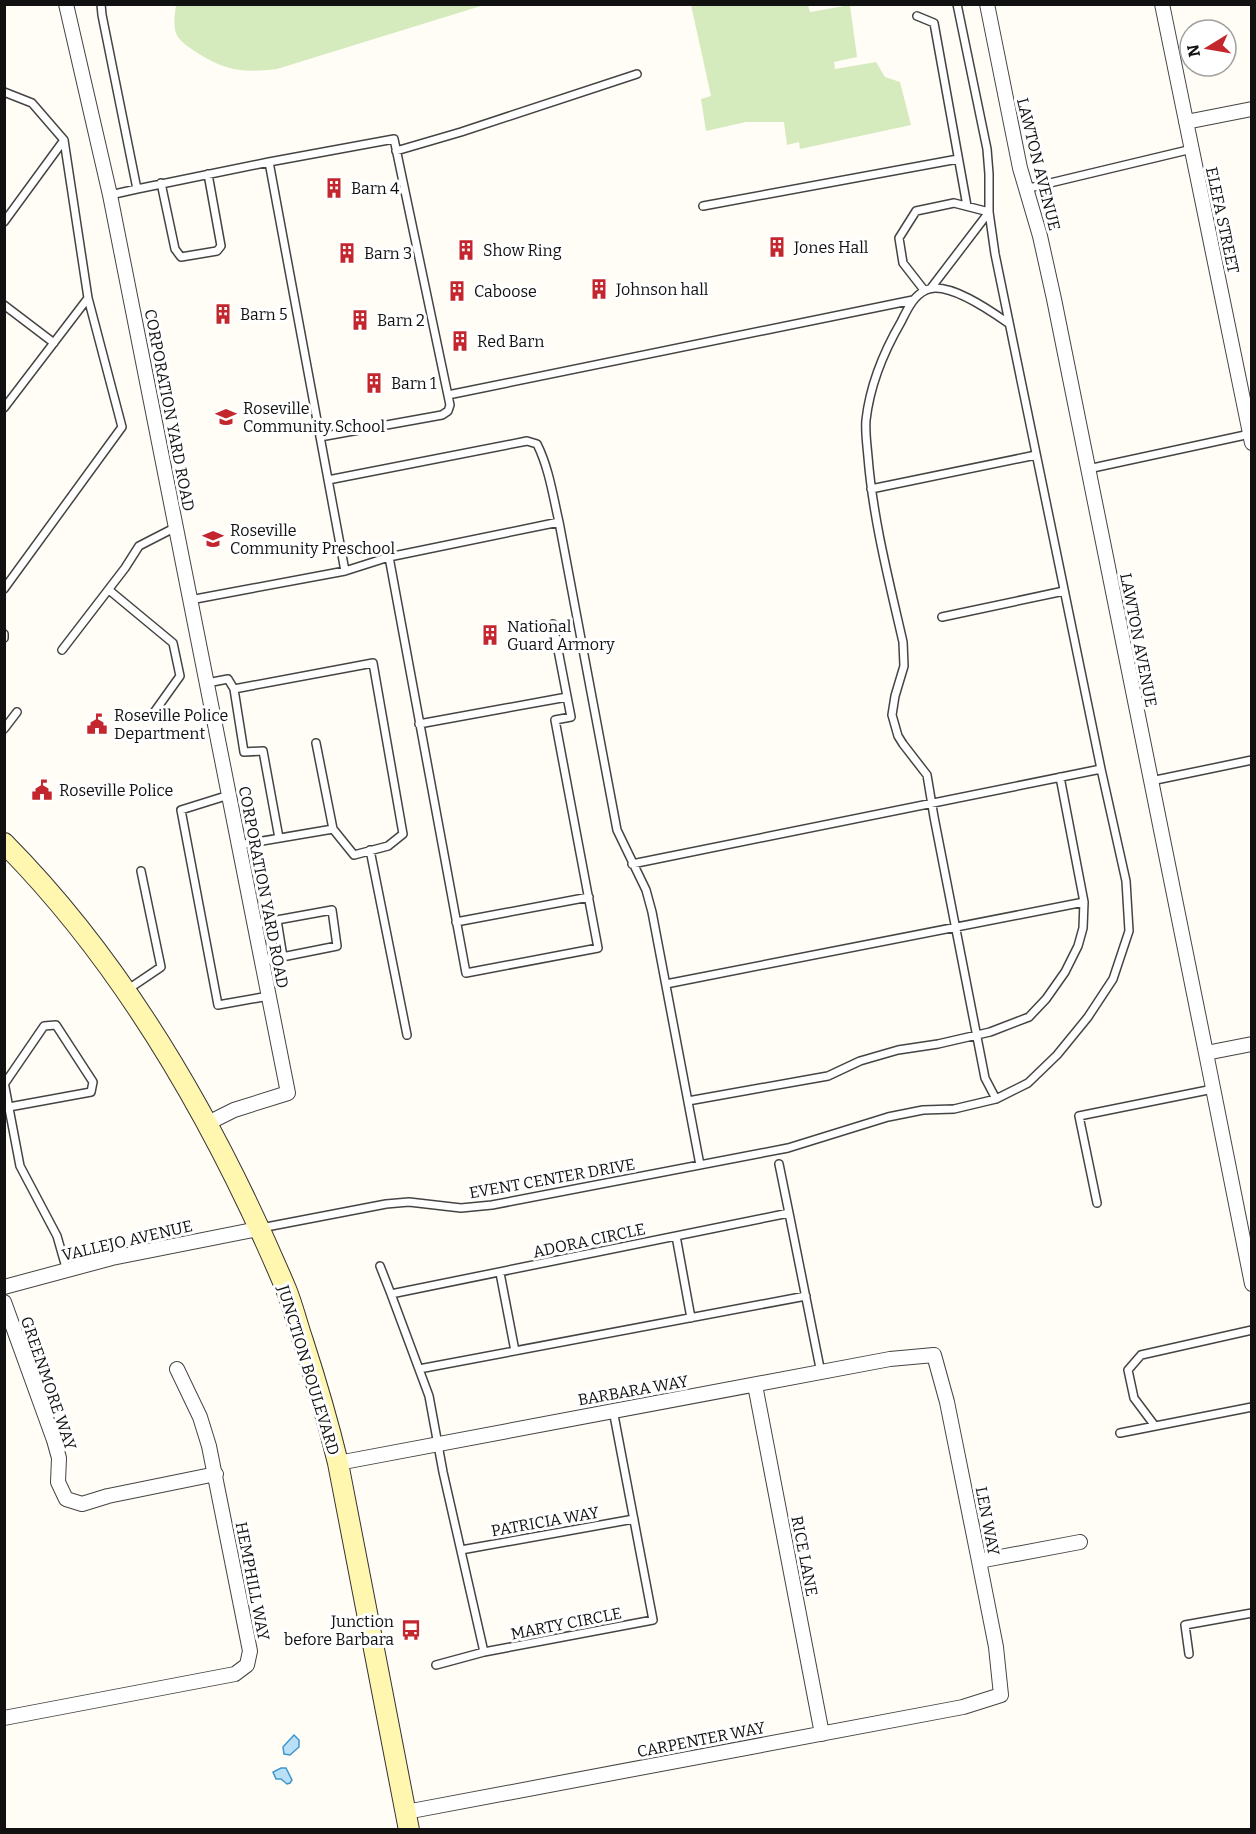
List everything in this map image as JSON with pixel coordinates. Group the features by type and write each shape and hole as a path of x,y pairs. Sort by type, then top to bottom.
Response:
{"main road":[{"name":"JUNCTION BOULEVARD","path":"4,843 25,864 91,943 152,1030 208,1123 287,1291 327,1417 338,1463 407,1821"}],"street":[{"name":"CORPORATION YARD ROAD","path":"66,4 110,195 288,1093 234,1110 208,1123"},
{"name":"LAWTON AVENUE","path":"987,4 1025,189 1042,247 1088,470 1214,1089 1251,1284"},
{"name":"ELEFA STREET","path":"1162,4 1251,437"},
{"path":"1186,122 1251,109"},
{"path":"1206,1053 1251,1044"},
{"name":"VALLEJO AVENUE","path":"4,1287 112,1258 258,1229"},
{"name":"GREENMORE WAY","path":"4,1302 54,1440 59,1458 58,1482 66,1498 82,1504 108,1496 216,1474"},
{"name":"BARBARA WAY","path":"338,1463 890,1359 934,1354"},
{"name":"LEN WAY","path":"934,1354 947,1402 979,1561 996,1647 1002,1695"},
{"name":"HEMPHILL WAY","path":"4,1718 235,1674 247,1665 250,1651 216,1474 200,1417 177,1369"},
{"name":"RICE LANE","path":"755,1385 822,1734"},
{"path":"979,1561 1080,1542"},
{"name":"CARPENTER WAY","path":"407,1821 822,1734 963,1707 1002,1695"}],"lane":[{"path":"101,4 137,189"},
{"name":"EVENT CENTER DRIVE","path":"258,1229 386,1204 409,1202 461,1208 492,1205 788,1148 888,1117 923,1110 954,1109 996,1099 1028,1083 1057,1055 1088,1017 1113,979 1129,931 1126,881 1008,323 989,212 987,148 957,4"},
{"path":"917,16 934,23 967,206"},
{"path":"396,151 637,74"},
{"path":"4,92 32,103 64,140 88,298 122,427 4,589"},
{"path":"110,195 161,183 394,139 450,405 448,411 442,414 320,437"},
{"path":"4,222 64,140"},
{"path":"1025,189 1192,149"},
{"path":"703,206 958,159"},
{"path":"269,162 345,571"},
{"path":"161,183 175,249 181,257 191,257 217,251 221,246 208,174"},
{"path":"996,1099 985,1078 927,775 898,736 892,715 904,666 903,642 871,489 866,422 874,377 890,341 914,300 928,289 989,212 954,203 916,211 899,238 903,263 928,289 950,291 976,300 1008,323"},
{"path":"4,408 88,298"},
{"path":"448,395 914,300"},
{"path":"4,305 54,343"},
{"path":"1088,470 1251,437"},
{"path":"328,480 527,441 537,444 542,454 559,522 616,830 646,890 688,1101 704,1164"},
{"path":"871,489 1036,455"},
{"path":"190,600 345,571 389,556 559,522"},
{"path":"62,650 109,590 139,546 176,527"},
{"path":"389,556 466,973 598,948 555,720 571,717 553,624"},
{"path":"109,590 173,642 180,676 155,711"},
{"path":"942,616 1064,591"},
{"path":"234,689 373,663 403,834 388,846 354,855 333,829 316,743"},
{"path":"207,683 228,680 234,689 244,752 263,751 279,838"},
{"path":"419,724 567,697"},
{"path":"4,729 17,712"},
{"path":"1151,782 1251,760"},
{"path":"632,864 1101,769"},
{"path":"688,1101 828,1076 860,1061 898,1050 990,1032 1029,1017 1060,979 1078,946 1083,928 1084,902 1060,777"},
{"path":"229,795 181,810 218,1005 269,996"},
{"path":"239,845 333,829"},
{"path":"370,850 407,1035"},
{"path":"125,992 161,967 141,871"},
{"path":"456,922 589,897"},
{"path":"666,984 1084,902"},
{"path":"255,924 332,910 337,946 262,961"},
{"path":"277,920 283,957"},
{"path":"9,1107 91,1092 93,1082 56,1025 44,1026 5,1083 9,1107 20,1166 57,1236 67,1270"},
{"path":"1097,1203 1078,1116 1214,1089"},
{"path":"779,1164 821,1372"},
{"name":"ADORA CIRCLE","path":"391,1294 789,1213"},
{"path":"676,1236 691,1318"},
{"path":"380,1266 429,1396 484,1652 436,1665"},
{"path":"500,1273 515,1351"},
{"path":"419,1369 806,1296"},
{"path":"1155,1426 1134,1398 1128,1370 1141,1355 1251,1330"},
{"path":"1120,1433 1251,1407"},
{"name":"MARTY CIRCLE","path":"484,1652 653,1620 613,1410"},
{"name":"PATRICIA WAY","path":"461,1550 634,1519"},
{"path":"1189,1654 1185,1625 1251,1613"}],"green space":[{"path":"176,4 484,5 277,69 254,71 225,67 206,58 184,43 178,37 175,29"},
{"path":"691,5 808,5 810,12 850,5 857,57 834,62 835,69 876,62 885,77 900,82 911,125 800,149 799,142 787,145 784,122 746,122 706,131 701,99 711,96"}],"water":[{"path":"294,1735 299,1740 299,1747 290,1755 284,1754 283,1747"},
{"path":"286,1768 292,1780 290,1783 276,1779 273,1772"}],"place":[{"name":"Barn 4","path":"334,188"},
{"name":"Jones Hall","path":"777,247"},
{"name":"Show Ring","path":"466,250"},
{"name":"Barn 3","path":"347,253"},
{"name":"Johnson hall","path":"599,289"},
{"name":"Caboose","path":"457,291"},
{"name":"Barn 5","path":"223,314"},
{"name":"Barn 2","path":"360,320"},
{"name":"Red Barn","path":"460,341"},
{"name":"Barn 1","path":"374,383"},
{"name":"Roseville Community School","path":"226,417"},
{"name":"Roseville Community Preschool","path":"213,539"},
{"name":"National Guard Armory","path":"490,635"},
{"name":"Roseville Police Department","path":"97,724"},
{"name":"Roseville Police","path":"42,790"},
{"name":"Junction before Barbara","path":"411,1630"}]}
